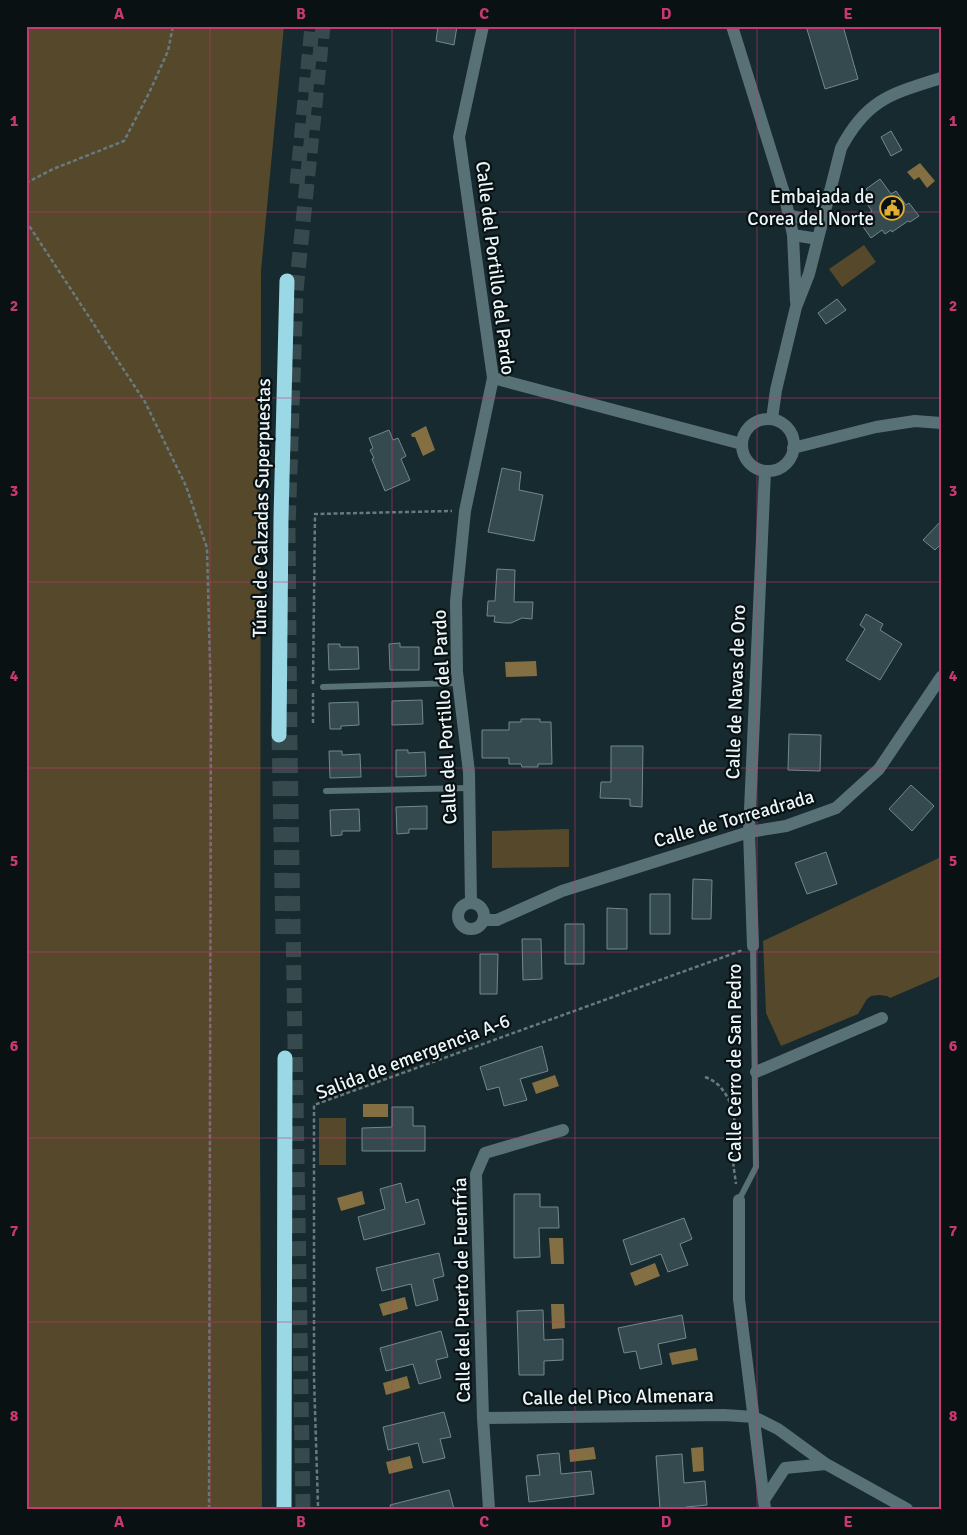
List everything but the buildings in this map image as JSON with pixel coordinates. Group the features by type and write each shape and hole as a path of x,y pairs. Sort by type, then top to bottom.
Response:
{"highway":[{"name":"Túnel de Calzadas Superpuestas","path":"279,736 287,281"},
{"path":"284,1509 285,1058"}],"street":[{"name":"Calle del Portillo del Pardo","path":"471,903 470,788 458,683 456,601 465,511 493,378 459,137 483,26"},
{"path":"732,26 789,215 793,235 796,307"},
{"path":"772,419 776,390 796,307 809,274 841,148 850,130 879,102 899,91 941,78"},
{"path":"789,215 803,220 824,217"},
{"path":"793,235 818,239"},
{"path":"493,378 742,444"},
{"path":"763,419 772,419 787,427 792,435 793,448 788,461 782,467 765,471 751,465 743,452 743,436 755,422 763,419"},
{"path":"793,448 914,421 941,423"},
{"name":"Calle de Navas de Oro","path":"753,946 749,832 765,471"},
{"name":"Calle de Torreadrada","path":"483,920 496,920 562,891 749,832 786,826 836,808 879,769 941,677"},
{"path":"471,903 482,909 483,912 483,920 478,927 474,928 469,928 462,924 458,917 460,909 471,903"},
{"path":"756,1072 882,1018"},
{"name":"Calle del Puerto de Fuenfría","path":"489,1509 483,1418 476,1174 485,1153 562,1130"},
{"name":"Calle Cerro de San Pedro","path":"739,1200 739,1299 765,1504"},
{"name":"Calle del Pico Almenara","path":"483,1418 724,1415 754,1417"},
{"path":"754,1417 778,1429 826,1464 907,1509"},
{"path":"765,1504 785,1468 826,1464"}],"lane":[{"path":"323,687 458,683"},
{"path":"326,791 470,788"},
{"name":"Calle Cerro de San Pedro","path":"739,1200 756,1167 753,946"}],"path":[{"path":"26,183 53,169 124,141 168,51 173,26"},
{"path":"26,221 145,402 186,486 208,548 211,702 209,1509"},
{"path":"313,723 315,514 465,511"},
{"name":"Salida de emergencia A-6","path":"318,1506 314,1378 314,1106 753,946"},
{"path":"705,1077 712,1079 724,1090 732,1108 736,1128 733,1155 734,1170 739,1200"}],"shaded area":[{"path":"26,26 284,26 261,271 260,1138 262,1509 26,1509"},
{"path":"920,163 935,181 927,188 919,177 914,180 907,172"},
{"path":"864,245 876,262 842,287 829,269"},
{"path":"426,426 435,450 423,456 415,437 412,437 411,434"},
{"path":"536,661 537,676 506,677 505,662"},
{"path":"569,829 569,867 492,868 492,831"},
{"path":"941,857 941,976 890,998 879,995 871,996 858,1014 781,1046 766,1013 763,941"},
{"path":"555,1075 559,1086 536,1094 532,1083"},
{"path":"363,1104 388,1104 388,1117 363,1117"},
{"path":"319,1118 346,1118 346,1165 319,1165"},
{"path":"362,1191 365,1204 341,1211 337,1198"},
{"path":"549,1238 563,1238 564,1264 551,1264"},
{"path":"655,1263 660,1276 635,1286 630,1273"},
{"path":"405,1297 408,1309 383,1316 379,1304"},
{"path":"551,1304 564,1304 565,1328 552,1329"},
{"path":"696,1348 698,1360 672,1365 669,1353"},
{"path":"407,1376 410,1388 386,1395 383,1383"},
{"path":"594,1447 596,1459 570,1462 569,1450"},
{"path":"703,1447 704,1471 693,1472 691,1448"},
{"path":"410,1456 413,1468 389,1474 386,1462"}],"tunnel":[{"path":"297,184 312,26"},
{"path":"303,1509 288,528 296,291 323,26"},
{"path":"279,735 283,936"}],"place":[{"name":"Embajada de Corea del Norte","path":"892,208"}]}
